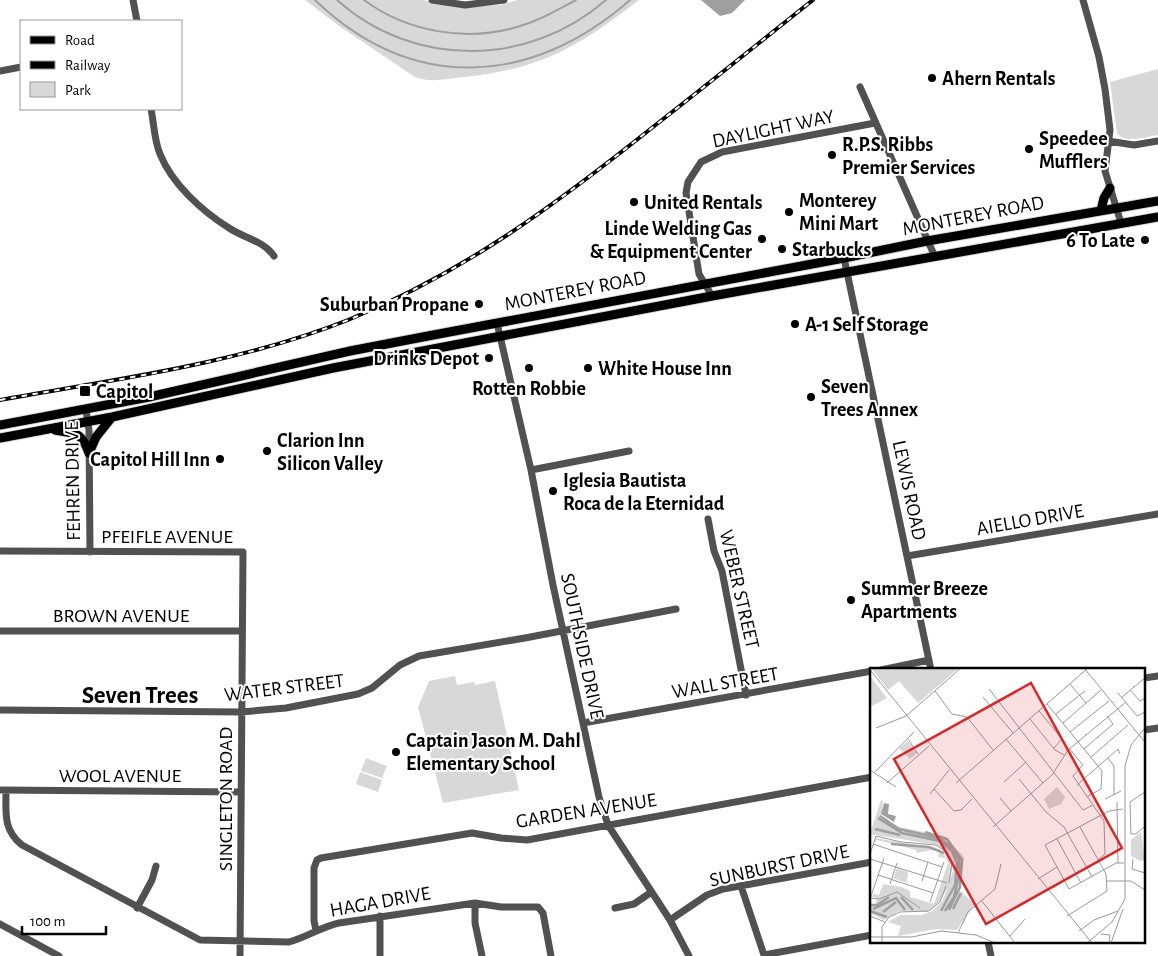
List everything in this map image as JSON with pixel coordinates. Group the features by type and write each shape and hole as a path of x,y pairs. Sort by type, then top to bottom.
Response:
{"main road":[{"path":"1101,210 1110,188"},
{"name":"MONTEREY ROAD","path":"0,425 86,410 306,361 497,323 844,258 927,240 1158,201"},
{"name":"MONTEREY ROAD","path":"0,438 112,418 309,374 712,296 1158,217"},
{"path":"306,361 309,374"},
{"path":"89,453 96,437 112,418"},
{"path":"50,429 79,435 83,439 89,453"}],"street":[{"path":"133,0 137,20"},
{"path":"432,0 465,5 504,0"},
{"path":"1083,0 1099,56 1105,89 1110,130 1104,167 1121,224"},
{"path":"0,71 20,67"},
{"path":"860,87 935,257"},
{"path":"151,110 160,154 174,177 192,199 229,228 269,248 274,256"},
{"name":"DAYLIGHT WAY","path":"712,296 699,274 686,194 691,176 701,162 722,152 875,123"},
{"path":"1108,141 1134,145 1158,141"},
{"name":"LEWIS ROAD","path":"844,258 931,668"},
{"name":"SOUTHSIDE DRIVE","path":"497,323 532,470 563,630 599,797 608,825 650,893 670,920 689,956"},
{"name":"FEHREN DRIVE","path":"86,410 89,453 90,552"},
{"path":"532,470 629,451"},
{"name":"AIELLO DRIVE","path":"907,556 1158,514"},
{"name":"WEBER STREET","path":"708,519 714,551 722,571 746,695"},
{"name":"PFEIFLE AVENUE","path":"0,551 243,552"},
{"name":"SINGLETON ROAD","path":"240,956 243,552"},
{"name":"WATER STREET","path":"0,710 241,712 286,708 352,695 372,688 400,666 419,656 676,609"},
{"name":"BROWN AVENUE","path":"0,631 242,631"},
{"path":"891,668 929,660"},
{"name":"WALL STREET","path":"583,723 870,671"},
{"name":"GARDEN AVENUE","path":"316,930 314,921 314,868 317,860 321,858 472,833 527,840 870,777"},
{"name":"WOOL AVENUE","path":"3,791 241,792"},
{"name":"HAGA DRIVE","path":"3,791 6,821 14,839 137,908 200,940 289,942 301,939 316,930 339,923 475,903 501,907 538,907 543,913 551,956"},
{"name":"SUNBURST DRIVE","path":"670,920 707,895 723,889 870,862"},
{"path":"137,908 152,880 156,866"},
{"path":"741,886 764,955 870,935"},
{"path":"615,908 634,904 650,893"},
{"path":"475,903 475,923 482,956"},
{"path":"380,916 380,956"},
{"path":"0,924 59,956"}],"green space":[{"path":"305,0 422,0 465,7 500,5 517,0 639,0 597,31 538,62 491,73 433,80 415,77 339,26"},
{"path":"1158,69 1158,135 1136,139 1121,136 1117,133 1110,82"},
{"path":"455,676 457,685 474,682 475,685 495,681 519,790 443,803 418,707 429,681"},
{"path":"366,758 387,766 382,778 361,771"},
{"path":"360,772 382,780 378,792 356,784"}],"shaded area":[{"path":"701,0 745,0 732,13 720,16"}],"waterway":[{"path":"315,0 352,30 391,51 431,64 472,68 512,63 553,50 592,29 630,0"},
{"path":"337,0 368,23 401,39 436,48 472,51 507,48 542,38 575,22 606,0"},
{"path":"364,0 381,11 418,27 438,31 478,34 525,25 576,0"}],"railway":[{"path":"0,400 176,369 220,359 306,335 348,320 391,301 431,281 470,258 544,210 617,156 813,0"}],"place":[{"name":"Ahern Rentals","path":"932,78"},
{"name":"Speedee Mufflers","path":"1029,149"},
{"name":"R.P.S. Ribbs Premier Services","path":"832,155"},
{"name":"United Rentals","path":"634,202"},
{"name":"Monterey Mini Mart","path":"789,212"},
{"name":"Linde Welding Gas & Equipment Center","path":"762,239"},
{"name":"6 To Late","path":"1145,240"},
{"name":"Starbucks","path":"782,249"},
{"name":"Suburban Propane","path":"479,304"},
{"name":"A-1 Self Storage","path":"795,324"},
{"name":"Drinks Depot","path":"489,358"},
{"name":"Rotten Robbie","path":"529,368"},
{"name":"White House Inn","path":"588,368"},
{"name":"Capitol","path":"85,391"},
{"name":"Seven Trees Annex","path":"811,397"},
{"name":"Clarion Inn Silicon Valley","path":"267,451"},
{"name":"Capitol Hill Inn","path":"220,459"},
{"name":"Iglesia Bautista Roca de la Eternidad","path":"553,491"},
{"name":"Summer Breeze Apartments","path":"851,600"},
{"name":"Captain Jason M. Dahl Elementary School","path":"396,752"}],"district":[{"name":"Seven Trees","path":"140,694"}]}
